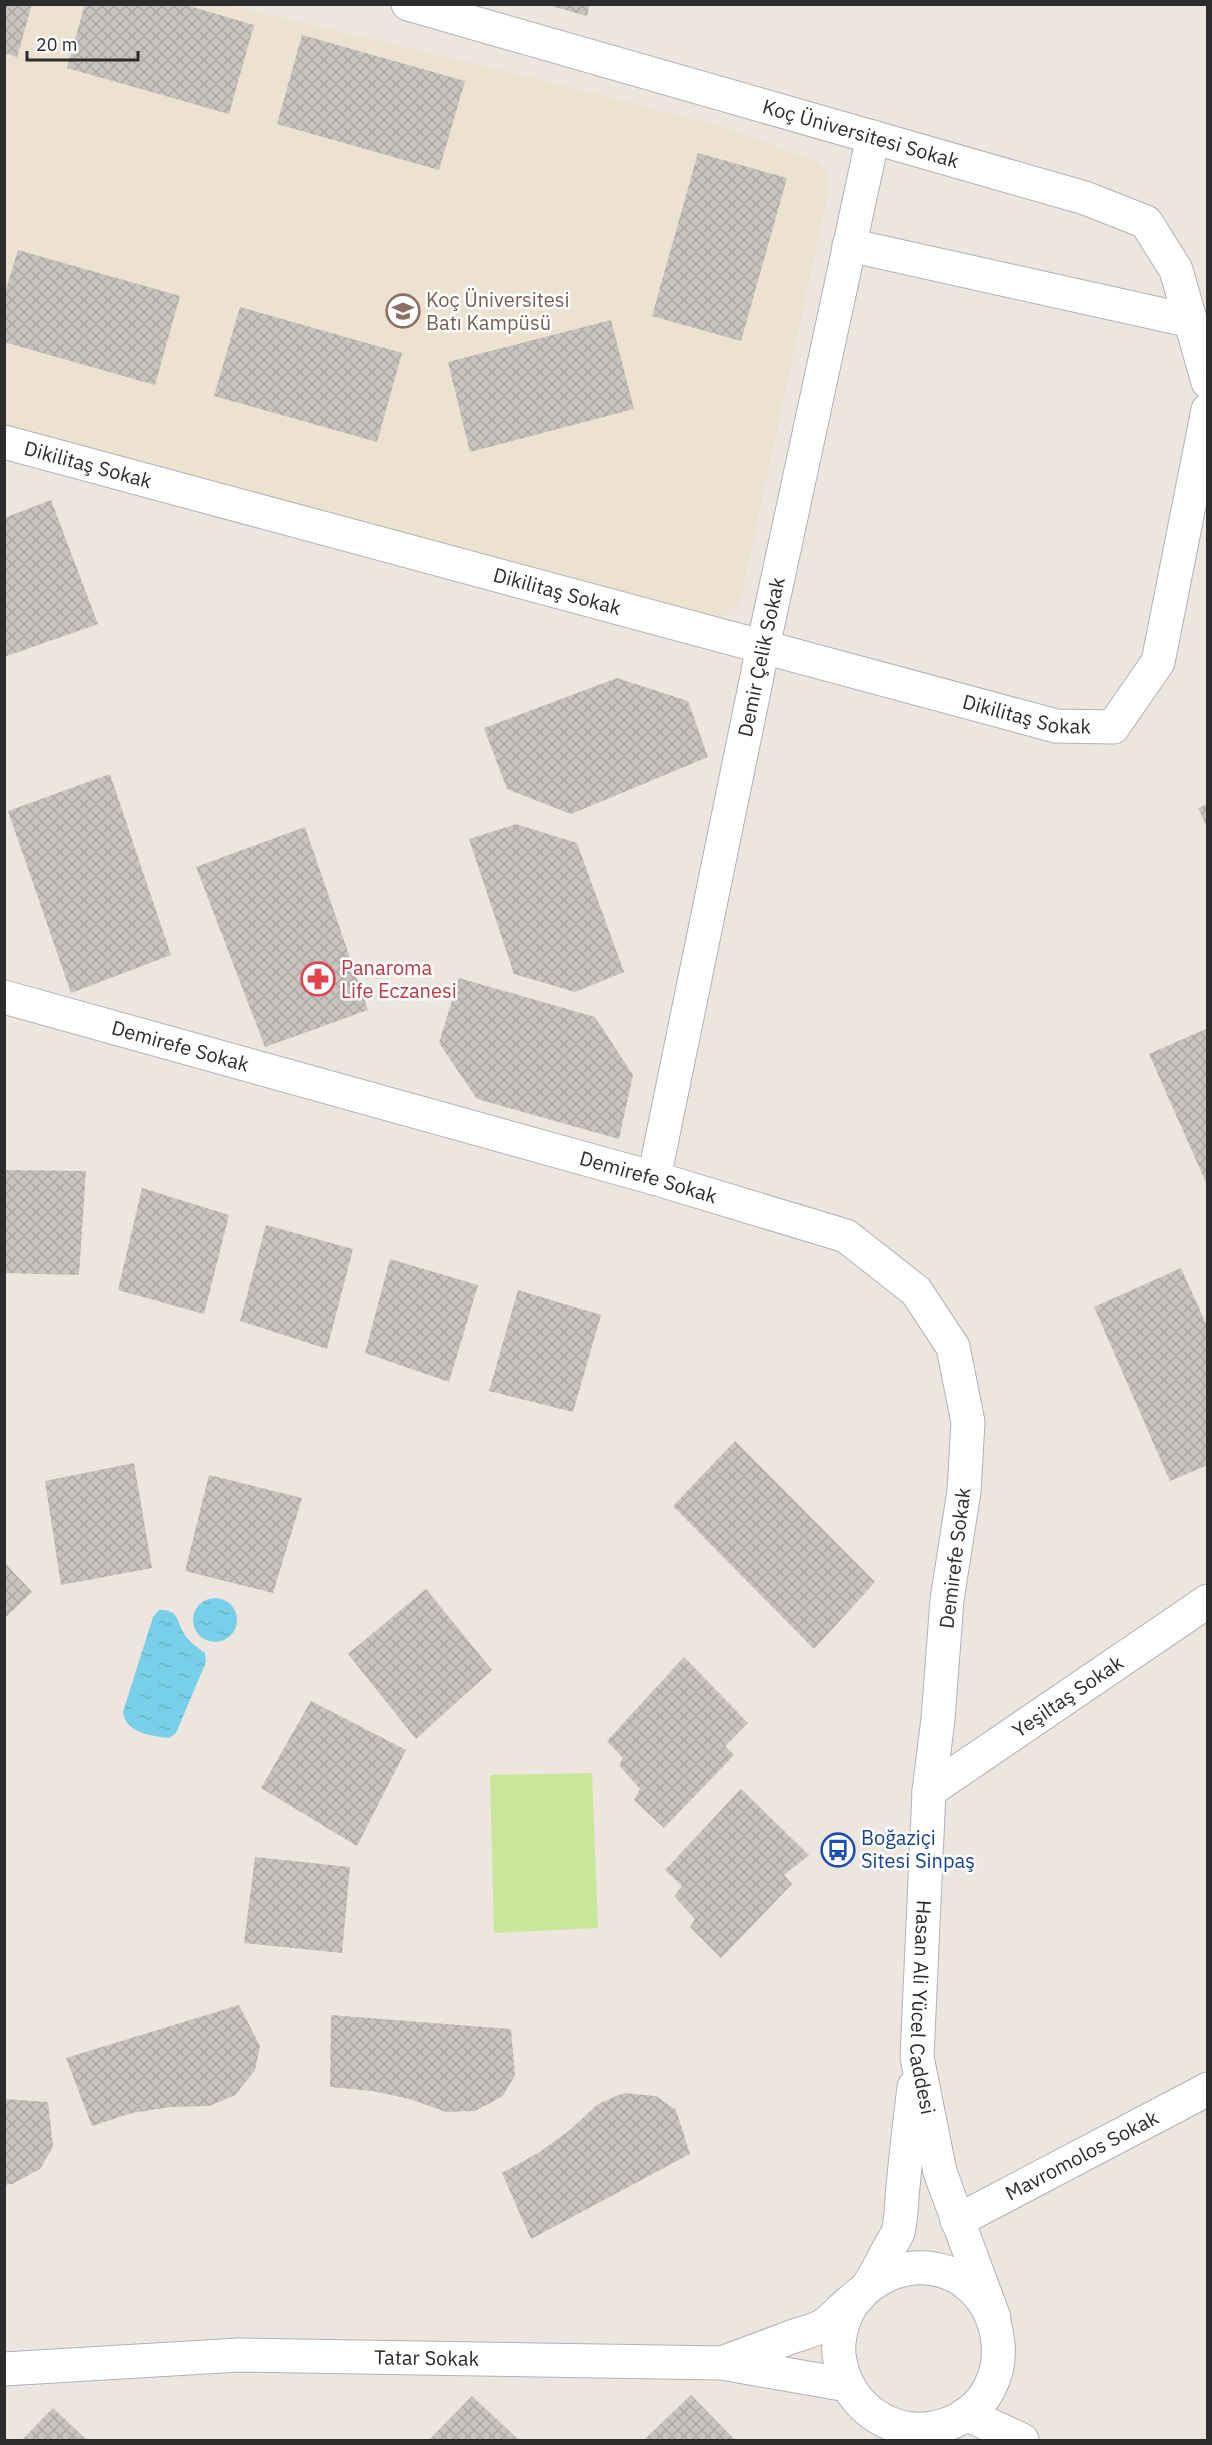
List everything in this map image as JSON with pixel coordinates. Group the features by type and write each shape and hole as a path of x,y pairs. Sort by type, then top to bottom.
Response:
{"street":[{"name":"Koç Üniversitesi Sokak","path":"408,4 1085,198 1146,222 1176,270 1208,382"},
{"name":"Demir Çelik Sokak","path":"654,1178 763,647 873,137"},
{"path":"849,245 1191,321"},
{"name":"Dikilitaş Sokak","path":"4,442 1056,726 1113,727 1158,662 1208,410"},
{"name":"Demirefe Sokak","path":"4,997 654,1178 846,1236 916,1291 953,1347 968,1422 964,1491 946,1600 944,1650"},
{"name":"Yeşiltaş Sokak","path":"929,1791 1208,1601"},
{"name":"Hasan Ali Yücel Caddesi","path":"944,1650 929,1791 917,2057 940,2172 994,2318"},
{"path":"722,2363 824,2325 868,2286 890,2273 914,2268 939,2270 962,2280 981,2296 994,2318 1000,2344 996,2371 985,2395 966,2414 945,2425 921,2429 897,2427 877,2418 860,2404 847,2385 839,2359 840,2332 850,2306 868,2286 897,2232 917,2057"},
{"name":"Mavromolos Sokak","path":"957,2221 1208,2089"},
{"name":"Tatar Sokak","path":"4,2369 239,2355 722,2363 847,2385"},
{"path":"966,2414 1022,2440"}],"shaded area":[{"name":"Koç Üniversitesi Batı Kampüsü","path":"4,5 228,5 562,85 723,127 818,162 828,175 828,193 740,602 720,618 5,430"}],"green space":[{"path":"592,1773 598,1928 494,1933 490,1775"}],"water":[{"path":"215,1598 224,1599 231,1604 236,1611 236,1629 231,1636 224,1641 215,1642 206,1641 199,1636 194,1629 193,1620 194,1611 199,1604 206,1599"},
{"path":"159,1610 170,1611 176,1616 187,1638 205,1653 206,1662 176,1733 169,1738 134,1729 125,1719 123,1712 153,1617"}],"building":[{"path":"4,4 32,4 17,57 4,53"},
{"path":"85,4 182,4 254,25 229,114 67,68"},
{"path":"544,4 590,4 587,16"},
{"path":"302,35 465,81 439,170 277,124"},
{"path":"698,153 787,178 741,341 652,316"},
{"path":"18,250 180,296 155,385 4,342 4,296"},
{"path":"240,307 402,353 377,442 214,396"},
{"path":"611,320 634,409 470,452 448,362"},
{"path":"51,500 98,624 4,657 4,518"},
{"path":"617,678 688,701 708,757 571,814 507,789 484,728"},
{"path":"110,774 171,955 71,993 8,811"},
{"path":"1208,804 1208,829 1198,808"},
{"path":"516,824 577,843 624,972 575,992 514,974 469,839"},
{"path":"305,827 368,1010 265,1047 196,867"},
{"path":"459,978 595,1017 633,1075 619,1139 477,1099 439,1043"},
{"path":"1208,1028 1208,1187 1149,1054"},
{"path":"4,1170 86,1171 79,1275 4,1273"},
{"path":"142,1188 229,1215 204,1314 118,1290"},
{"path":"266,1225 353,1249 327,1349 240,1321"},
{"path":"390,1259 478,1285 449,1382 365,1353"},
{"path":"1181,1268 1208,1328 1208,1465 1170,1481 1094,1307"},
{"path":"518,1290 601,1315 573,1412 489,1391"},
{"path":"735,1441 875,1582 814,1649 673,1506"},
{"path":"134,1463 152,1568 61,1585 45,1481"},
{"path":"209,1475 302,1498 273,1593 185,1571"},
{"path":"4,1562 32,1592 4,1619"},
{"path":"426,1589 492,1670 416,1739 348,1654"},
{"path":"684,1657 748,1723 725,1746 734,1755 664,1828 634,1800 640,1789 619,1765 623,1758 607,1741"},
{"path":"311,1701 406,1750 357,1846 261,1788"},
{"path":"741,1789 809,1855 784,1875 792,1884 721,1958 690,1927 695,1919 674,1896 682,1886 665,1870"},
{"path":"255,1857 350,1867 342,1953 244,1943"},
{"path":"239,2005 260,2046 255,2070 235,2095 209,2106 171,2107 132,2113 92,2126 66,2058"},
{"path":"331,2015 511,2029 515,2075 503,2096 475,2111 446,2112 410,2099 372,2091 330,2087"},
{"path":"624,2093 656,2096 676,2110 690,2154 531,2239 502,2173 538,2153 570,2130 598,2104"},
{"path":"4,2099 48,2102 53,2147 40,2169 12,2184 4,2185"},
{"path":"691,2395 735,2440 644,2440"},
{"path":"472,2396 519,2440 429,2440"},
{"path":"53,2408 87,2440 22,2440"}],"place":[{"name":"Koç Üniversitesi Batı Kampüsü","path":"403,311"},
{"name":"Panaroma Life Eczanesi","path":"318,979"},
{"name":"Boğaziçi Sitesi Sinpaş","path":"838,1850"}]}
